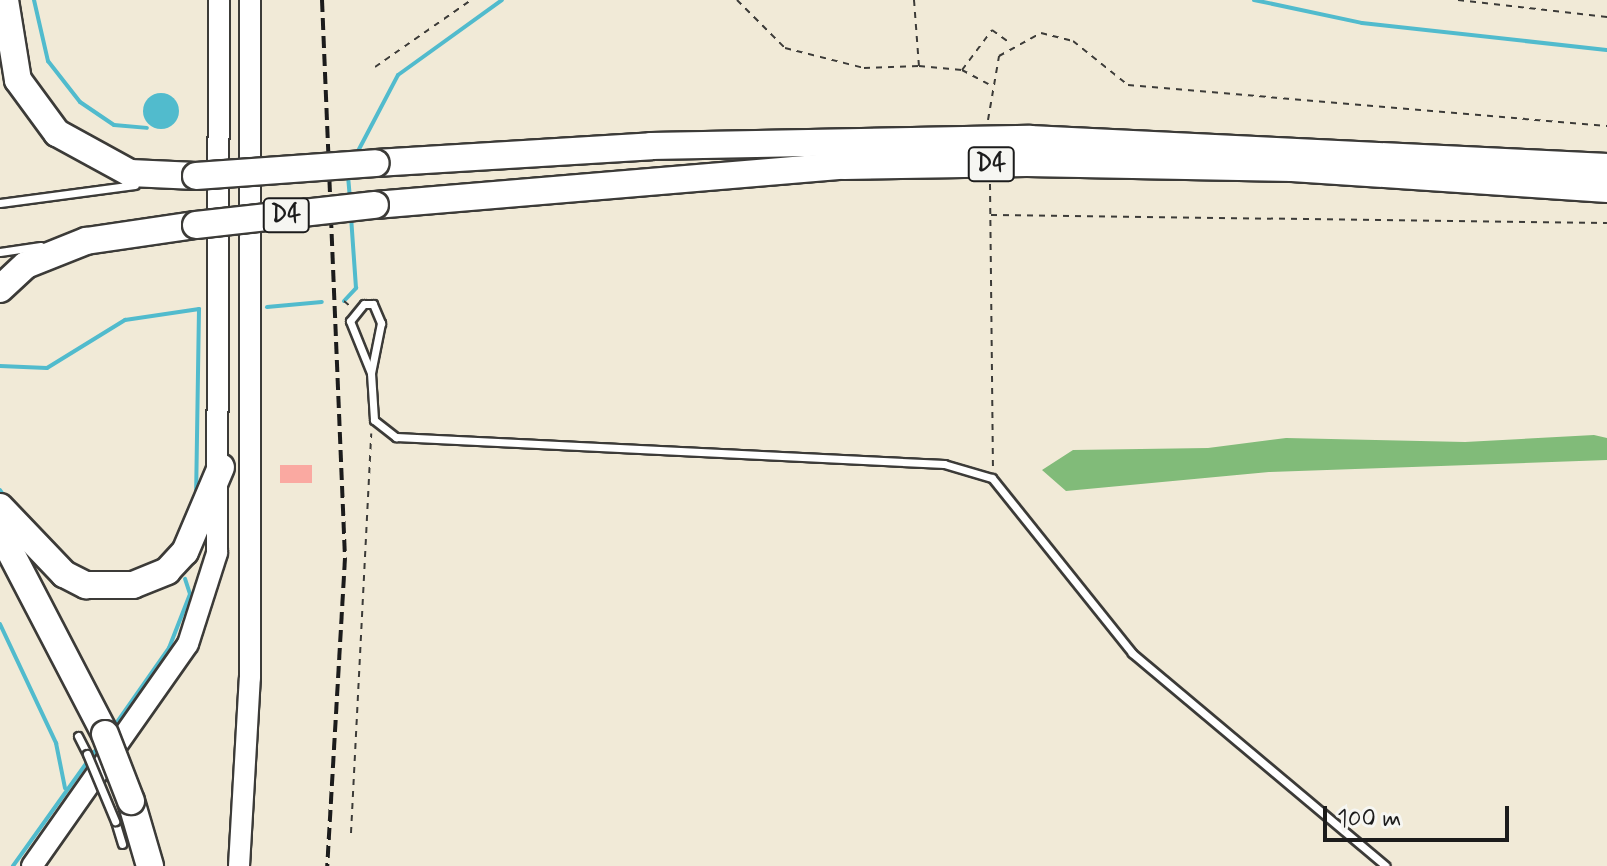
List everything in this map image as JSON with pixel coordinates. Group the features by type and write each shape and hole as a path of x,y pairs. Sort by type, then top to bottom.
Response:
{"highway":[{"path":"5,0 18,80 57,133 130,173 196,176"},
{"name":"D4","path":"196,176 651,146 1030,139 1298,146 1607,167"},
{"name":"D4","path":"86,241 375,205 844,166 1027,163 1292,168 1607,189"},
{"path":"0,289 26,265 86,241"},
{"path":"0,507 64,574 86,585 133,585 167,571 185,552 221,467"},
{"path":"0,532 105,734 123,811 150,866"}],"main road":[{"path":"32,866 188,644 217,553 221,467 219,0"},
{"path":"239,866 251,506 250,0"}],"lane":[{"name":"D4","path":"0,203 196,176"},
{"name":"D4","path":"0,252 86,241"},
{"path":"371,373 350,321 364,304 373,304 381,323 371,373 374,420 396,437 944,464 992,478 1132,653 1386,866"},
{"path":"240,582 251,506"},
{"path":"78,736 123,811 122,844"}],"path":[{"path":"375,67 471,0"},
{"path":"737,0 785,48 864,68 919,66 962,70 989,84"},
{"path":"914,0 919,66"},
{"path":"1458,0 1607,17"},
{"path":"962,70 992,30 1011,44 1058,36 1113,80 1147,88 1607,126"},
{"path":"988,121 989,84 1011,44"},
{"path":"990,184 992,478"},
{"path":"991,215 1607,223"},
{"path":"351,833 366,458 374,420"}],"green space":[{"path":"1594,435 1607,438 1607,460 1269,472 1066,491 1042,470 1073,450 1208,448 1286,438 1465,442"}],"water":[{"path":"161,93 174,98 179,111 174,124 161,129 148,124 143,111 148,98"}],"building":[{"path":"280,465 312,465 312,483 280,483"}],"waterway":[{"path":"34,0 48,61 80,102 114,125 147,128"},
{"path":"357,153 398,75 502,0"},
{"path":"1254,0 1362,23 1607,50"},
{"path":"348,176 350,199"},
{"path":"344,301 356,288 351,216"},
{"path":"267,307 322,302"},
{"path":"0,366 47,368 125,320 199,309 196,496"},
{"path":"0,490 6,499"},
{"path":"113,728 169,648 190,594 185,579"},
{"path":"0,624 56,743 65,788"},
{"path":"13,866 100,744"}],"railway":[{"path":"322,0 345,558 327,866"}]}
